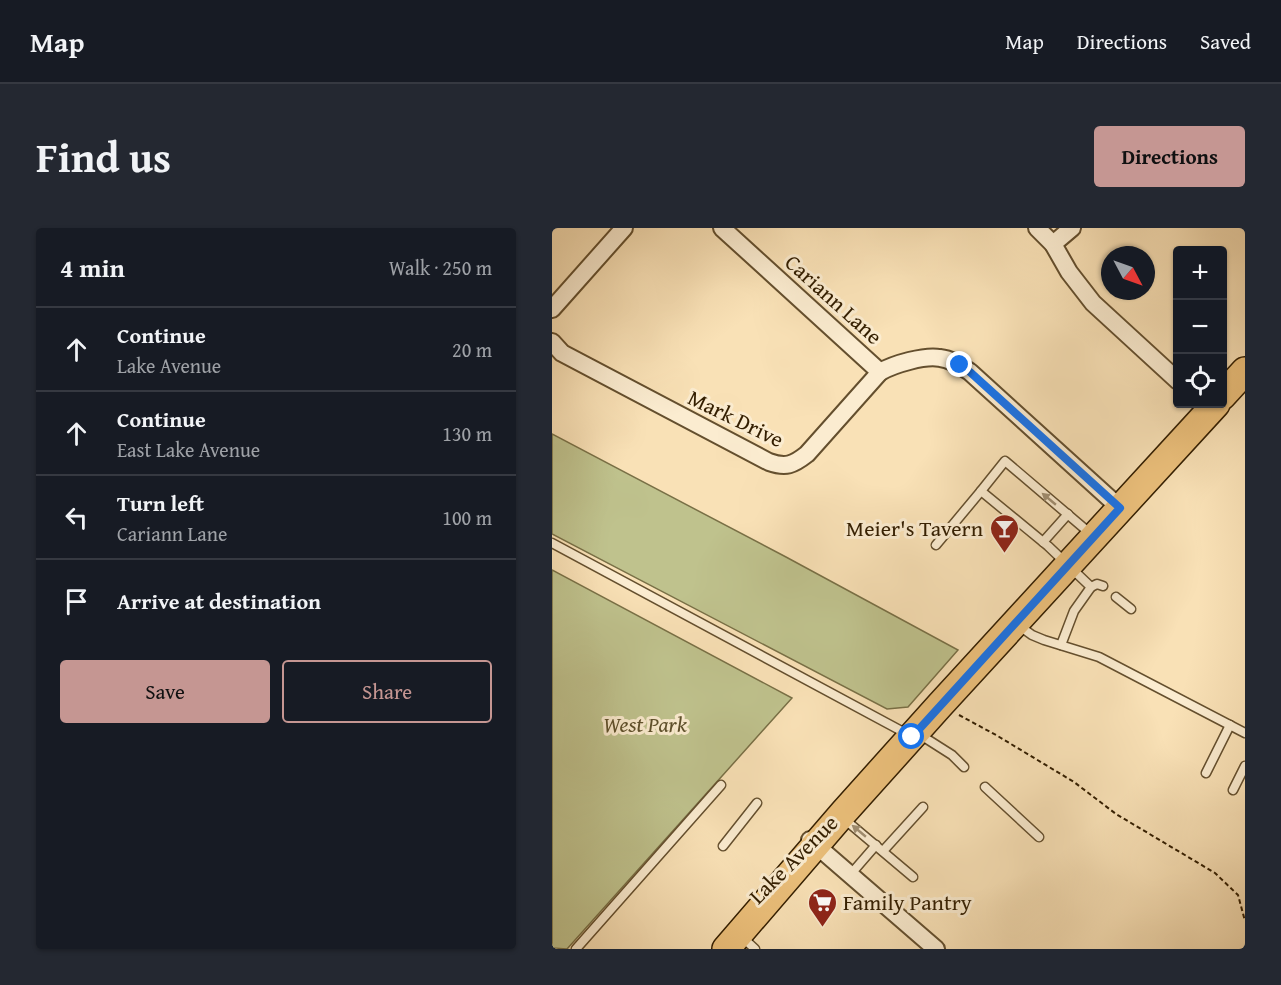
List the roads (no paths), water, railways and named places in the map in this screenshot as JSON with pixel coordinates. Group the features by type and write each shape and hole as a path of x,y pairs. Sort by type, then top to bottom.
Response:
{"main road":[{"name":"Lake Avenue","path":"1227,389 1245,371"},
{"name":"Lake Avenue","path":"707,949 792,856 812,843 841,816 1209,408"},
{"name":"Lake Avenue","path":"740,944 812,843 881,771"}],"street":[{"path":"552,309 624,228"},
{"name":"Cariann Lane","path":"722,228 880,372 900,363 930,358 940,358 960,365 1120,508"},
{"path":"1037,228 1053,244 1081,290 1173,376"},
{"path":"1053,244 1072,228"},
{"name":"Mark Drive","path":"552,342 562,353 779,466 797,462 807,454 880,372"},
{"path":"812,843 936,949"}],"lane":[{"path":"936,545 1005,461 1094,537"},
{"path":"981,491 1043,542 1091,587"},
{"path":"1043,542 1068,514"},
{"path":"552,543 914,734 952,755 964,767"},
{"path":"1061,645 1074,610 1091,587 1096,584 1103,586"},
{"path":"1116,597 1131,609"},
{"path":"1015,623 1032,635 1099,657 1245,733"},
{"path":"1206,773 1230,725"},
{"path":"1233,790 1245,766"},
{"path":"576,949 721,785"},
{"path":"985,787 1039,837"},
{"path":"723,846 757,803"},
{"path":"850,875 923,807"},
{"path":"841,816 914,878"}],"place":[{"name":"Meier's Tavern","path":"1004,554"},
{"name":"Family Pantry","path":"822,928"}],"park label":[{"name":"West Park","path":"645,724"}]}
